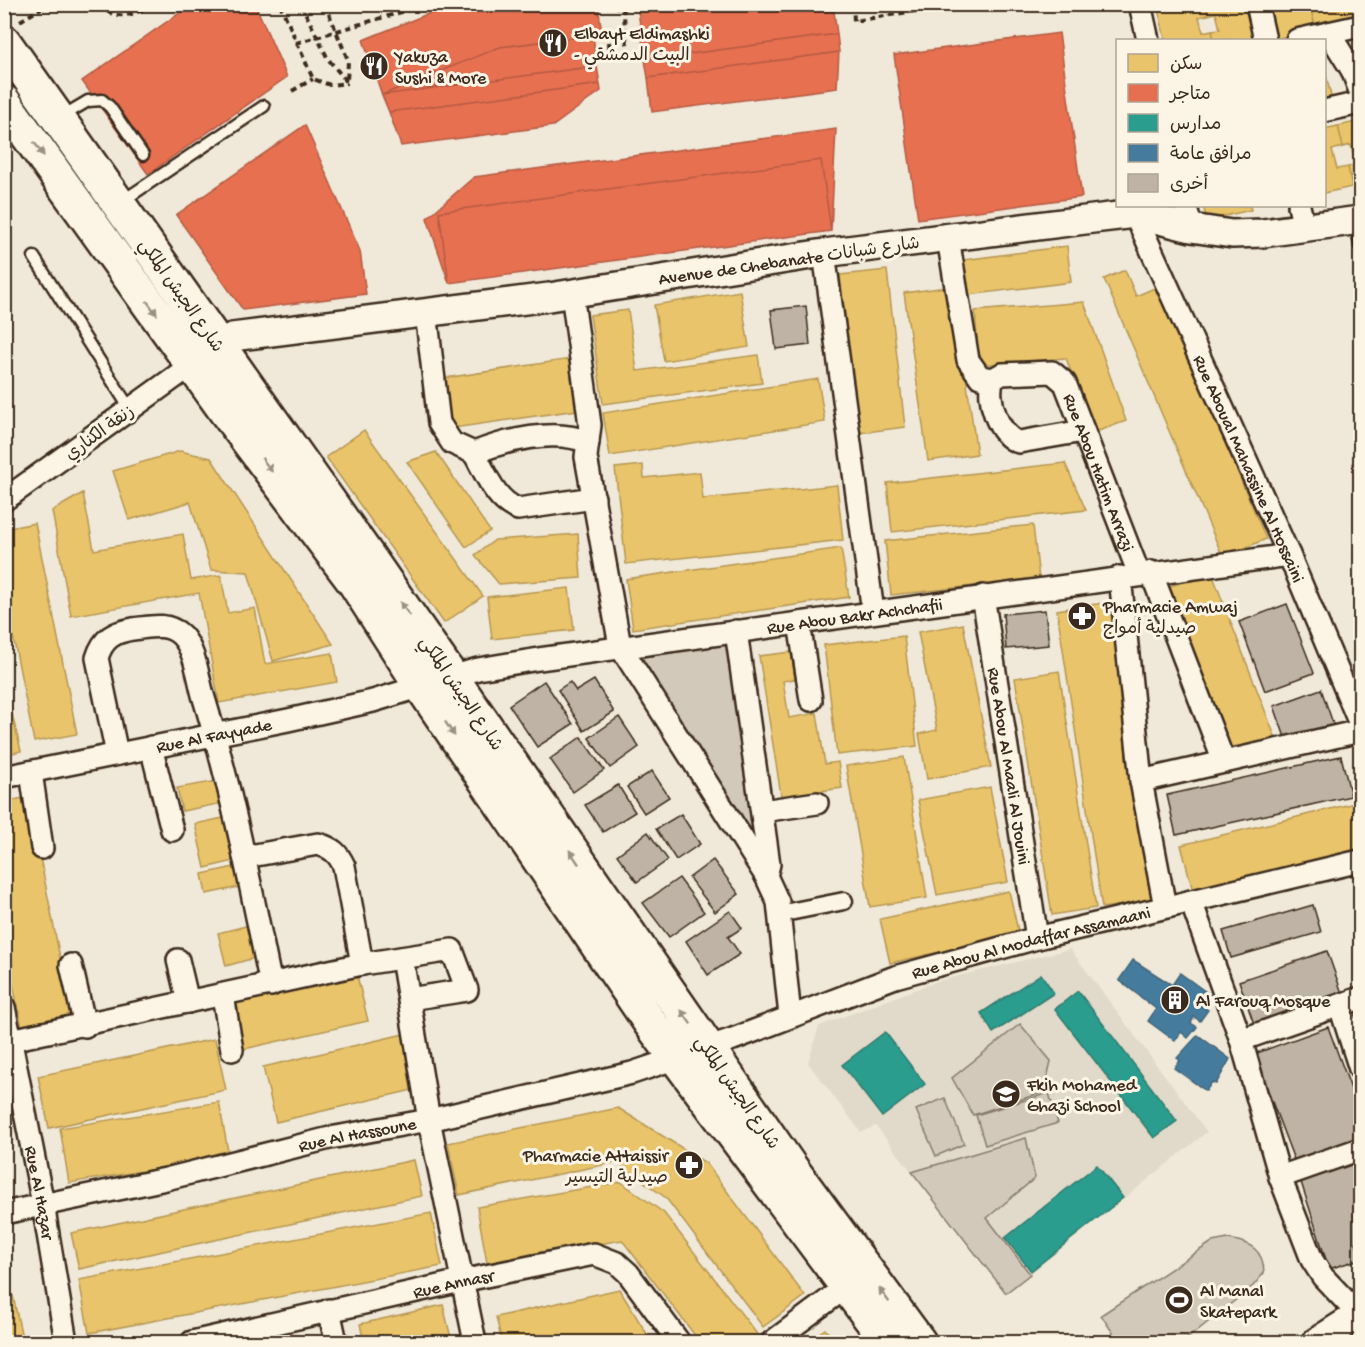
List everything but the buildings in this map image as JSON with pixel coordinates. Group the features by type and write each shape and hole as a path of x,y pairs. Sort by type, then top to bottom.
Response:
{"main road":[{"name":"شارع الجيش الملكي","path":"10,33 58,119 119,204 206,355 355,583 437,682 706,1046 791,1168 919,1342"},
{"name":"شارع الجيش الملكي","path":"4,102 206,355"},
{"name":"شارع الجيش الملكي","path":"437,682 676,1058 888,1342"}],"street":[{"path":"1140,4 1148,39"},
{"path":"1257,4 1265,39"},
{"path":"1302,39 1360,26"},
{"path":"1329,33 1352,70 1360,91"},
{"path":"1326,111 1360,103"},
{"name":"Avenue de Chebanate شارع شبانات","path":"206,355 231,337 573,293 824,253 1135,214 1189,217 1232,234 1263,233 1301,217 1359,229"},
{"name":"Rue Aboual Mahassine Al Hossaini","path":"1135,214 1289,555 1360,724"},
{"path":"948,238 968,360 980,376 993,379"},
{"path":"824,253 873,612"},
{"path":"573,293 590,425 586,457 620,646 775,893 790,1016"},
{"path":"426,312 440,423 452,443 474,453 503,501 518,509 594,498"},
{"name":"زنقة الكناري","path":"4,500 206,355"},
{"name":"Rue Abou Hatim Arrazi","path":"1083,431 1019,442 1006,436 997,419 991,391 993,379 1002,374 1043,372 1059,376 1072,398 1137,575"},
{"path":"474,453 512,442 565,435 588,442"},
{"name":"Rue Abou Bakr Achchafii","path":"437,682 478,669 620,646 1289,555"},
{"path":"1137,575 1224,762"},
{"path":"1137,575 1142,781 1165,907"},
{"name":"Rue Abou Al Maali Al Jouini","path":"983,596 1037,938"},
{"path":"799,623 811,700"},
{"path":"117,754 97,658 100,648 109,637 131,630 158,626 169,628 186,642 215,735 271,985"},
{"path":"736,631 769,864 766,876"},
{"name":"Rue Al Fayyade","path":"4,777 374,701 437,682"},
{"path":"1142,781 1360,730"},
{"path":"151,747 172,830"},
{"path":"31,772 42,848"},
{"path":"762,811 817,803"},
{"path":"244,857 318,844 330,847 339,854 344,866 362,964"},
{"name":"Rue Abou Al Modaffar Assamaani","path":"706,1046 734,1039 895,976 1037,938 1360,861"},
{"path":"779,914 844,901"},
{"path":"1191,901 1241,1040 1280,1177 1312,1260 1323,1277 1360,1319"},
{"path":"10,1040 85,1026 362,964 452,950 467,990 409,999"},
{"path":"402,958 429,1120 475,1342"},
{"path":"178,960 188,1002"},
{"path":"71,965 85,1026"},
{"path":"223,994 232,1050"},
{"path":"1241,1040 1360,998"},
{"path":"1340,1006 1360,1069"},
{"name":"Rue Al Hazar","path":"4,1007 43,1204 66,1342"},
{"name":"Rue Al Hassoune","path":"4,1213 165,1179 330,1138 429,1120 632,1072 706,1046"},
{"path":"1280,1177 1360,1149"},
{"name":"Rue Annasr","path":"192,1342 328,1310 594,1254 607,1257 628,1273 679,1342"},
{"path":"772,1342 846,1287"},
{"path":"328,1310 336,1342"},
{"path":"1316,1342 1360,1319"},
{"path":"1348,1342 1360,1319"}],"lane":[{"path":"58,119 88,101 102,100 110,106 143,155"},
{"path":"119,204 264,106"},
{"path":"34,257 130,409"}],"path":[{"path":"10,33 48,4"},
{"path":"99,4 105,11 118,16 131,15 155,5"},
{"path":"279,4 313,80"},
{"path":"301,4 332,65 347,82"},
{"path":"325,4 348,60 347,82"},
{"path":"296,43 429,4"},
{"path":"609,42 610,56 628,54 623,7 617,7 617,4"},
{"path":"854,4 854,21 958,4"},
{"path":"887,4 889,16"},
{"path":"292,91 313,80 330,85 347,82"}],"shaded area":[{"path":"734,643 764,855 636,658"},
{"name":"Fkih Mohamed Ghazi School","path":"1070,949 1207,1132 1006,1293 876,1126 861,1132 808,1063 819,1026 938,981"},
{"path":"1020,1024 1051,1061 1044,1092 973,1115 952,1078"},
{"path":"1049,1093 1058,1123 985,1145 976,1115"},
{"path":"945,1098 964,1144 936,1156 916,1110"},
{"path":"1026,1138 1035,1178 987,1218 1030,1274 1006,1293 912,1172"},
{"name":"Al Manal Skatepark","path":"1228,1239 1249,1245 1261,1258 1264,1273 1253,1286 1183,1342 1119,1342 1101,1315 1212,1242"}],"place":[{"name":"Elbayt Eldimashki - البيت الدمشقي","path":"553,43"},
{"name":"Yakuza Sushi & More","path":"374,66"},
{"name":"Pharmacie Amwaj صيدلية أمواج","path":"1082,616"},
{"name":"Al Farouq Mosque","path":"1175,1000"},
{"name":"Fkih Mohamed Ghazi School","path":"1006,1094"},
{"name":"Pharmacie Attaissir صيدلية التيسير","path":"689,1165"},
{"name":"Al Manal Skatepark","path":"1179,1300"}]}
